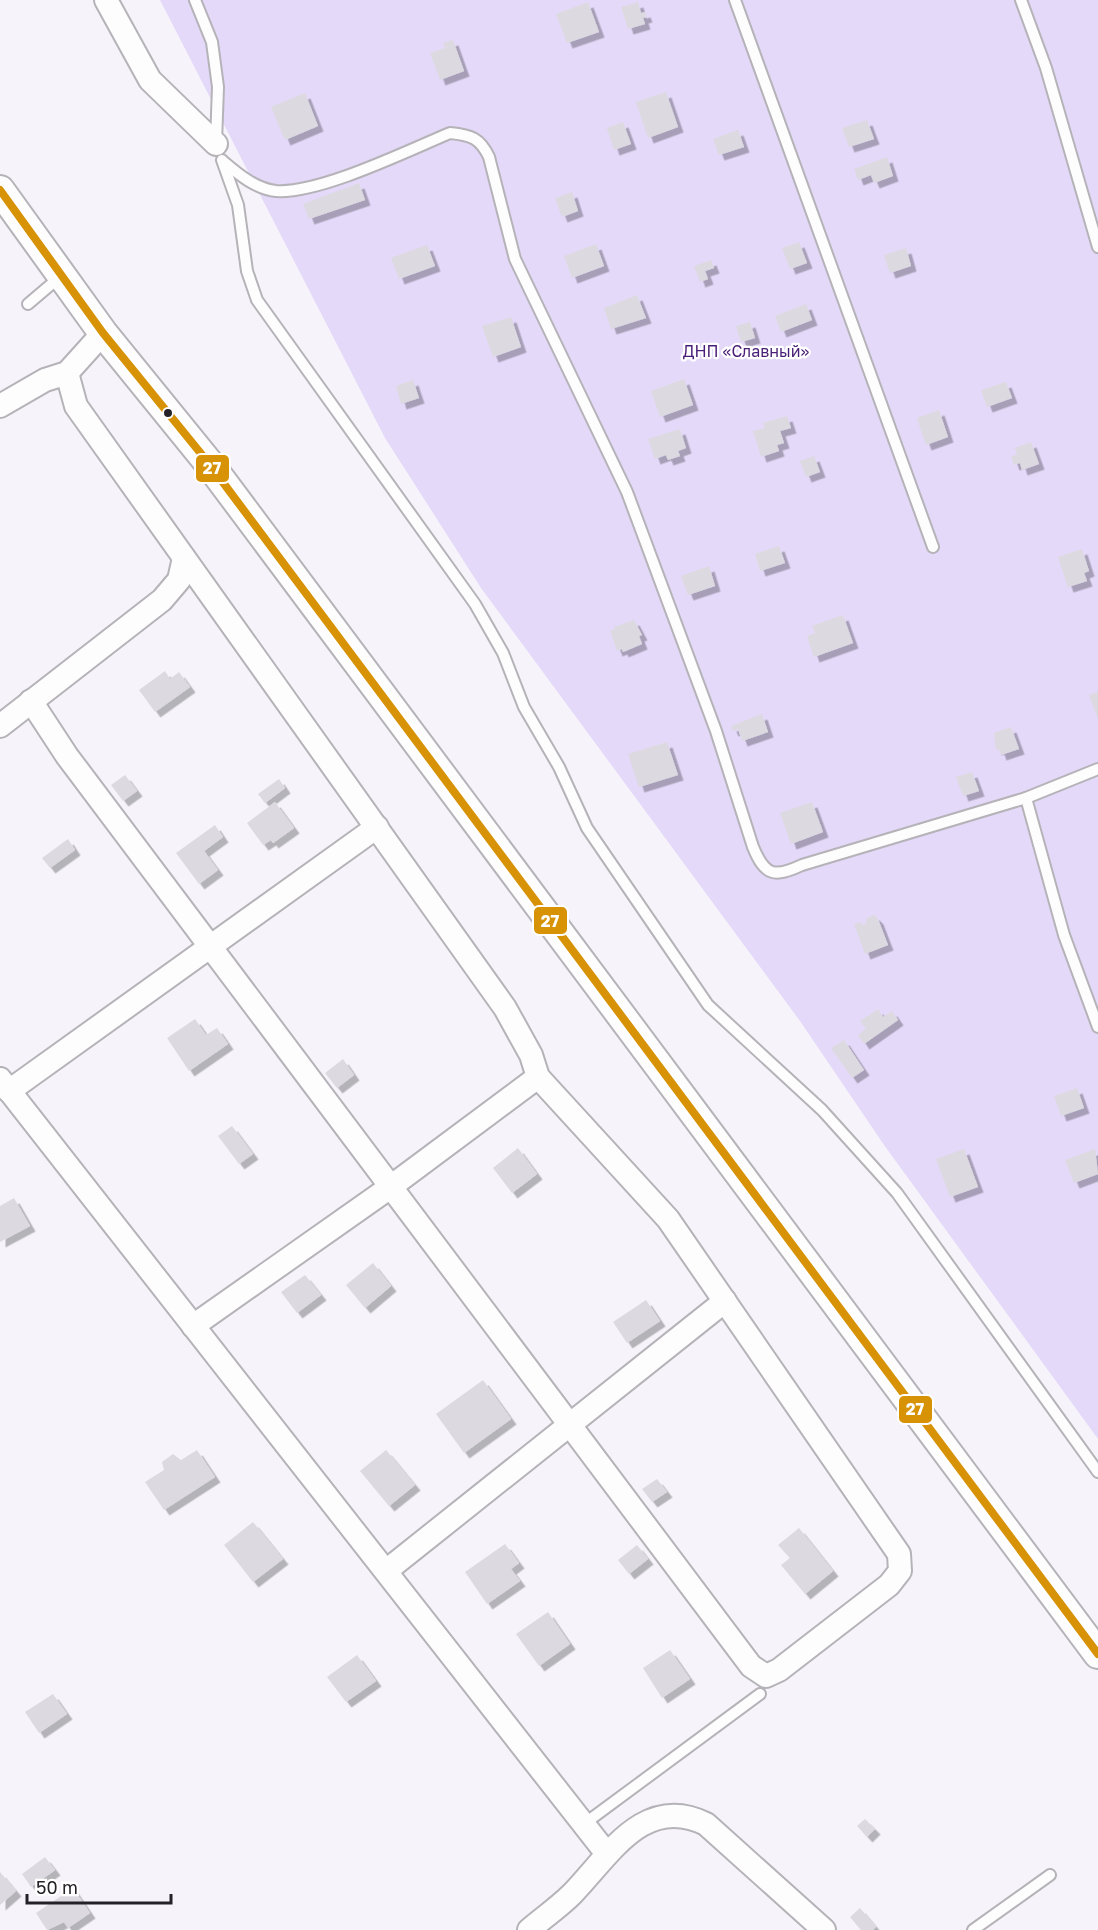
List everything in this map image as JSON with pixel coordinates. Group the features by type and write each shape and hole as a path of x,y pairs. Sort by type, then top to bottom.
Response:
{"street":[{"path":"105,0 150,80 219,152"},
{"path":"0,190 104,333 207,461 1098,1654"},
{"path":"0,406 45,380 68,373 104,333"},
{"path":"31,701 67,756 389,1188 751,1666 766,1676 779,1670 889,1585 900,1571 899,1554 668,1219 538,1077 531,1055 505,1008 76,406 68,373"},
{"path":"0,726 162,600 178,580 184,558"},
{"path":"377,828 210,948 4,1085 607,1854"},
{"path":"193,1326 389,1188 538,1077"},
{"path":"386,1571 725,1301"},
{"path":"530,1930 571,1895 607,1854 636,1827 664,1815 689,1815 706,1824 824,1930"}],"lane":[{"path":"195,0 213,42 218,87 219,152 238,205 247,271 257,300 475,604 503,653 524,707 559,767 587,828 708,1005 822,1110 897,1193 1098,1472"},
{"path":"735,0 933,547"},
{"path":"1021,0 1046,68 1098,247"},
{"path":"219,152 244,179 274,191 307,189 450,133 469,135 482,142 489,158 515,259 627,492 674,612 760,865 771,873 785,873 802,864 1026,798 1098,769"},
{"path":"28,304 61,276"},
{"path":"1026,798 1064,935 1098,1027"},
{"path":"584,1824 760,1694"},
{"path":"973,1930 1050,1875"}],"green space":[{"name":"ДНП «Славный»","path":"160,0 1098,0 1098,1439 884,1145 800,1021 481,588 385,438"}],"building":[{"path":"588,2 599,32 567,43 556,14"},
{"path":"638,2 641,13 645,12 647,17 643,18 645,24 628,29 621,7"},
{"path":"453,40 464,71 440,80 430,53 445,48 443,43"},
{"path":"666,92 678,127 648,138 636,102"},
{"path":"305,93 318,126 285,140 271,107"},
{"path":"867,120 874,139 849,147 842,128"},
{"path":"623,122 631,144 614,150 607,128"},
{"path":"738,130 744,147 719,155 713,139"},
{"path":"887,157 893,176 874,183 871,175 858,180 854,169"},
{"path":"359,183 365,200 309,219 303,204"},
{"path":"572,192 578,211 562,217 555,198"},
{"path":"799,242 807,263 790,269 782,248"},
{"path":"596,244 604,266 572,278 564,256"},
{"path":"427,245 435,266 399,279 391,258"},
{"path":"906,248 911,266 890,273 884,255"},
{"path":"711,260 714,268 705,271 708,279 700,282 694,266"},
{"path":"637,295 646,318 611,329 604,308"},
{"path":"806,304 812,320 781,332 775,316"},
{"path":"511,317 521,347 493,357 482,326"},
{"path":"750,322 755,338 741,342 736,326"},
{"path":"684,379 693,405 660,417 651,391"},
{"path":"413,380 419,398 401,404 396,386"},
{"path":"1006,382 1012,398 987,407 981,390"},
{"path":"939,410 948,437 926,445 917,418"},
{"path":"787,416 791,428 780,431 784,443 777,445 779,451 761,457 753,431 765,428 763,423"},
{"path":"680,429 686,448 678,451 680,456 668,460 666,455 655,459 648,439"},
{"path":"1031,442 1039,464 1022,470 1020,463 1014,465 1011,456 1017,455 1015,448"},
{"path":"814,456 820,472 806,477 800,461"},
{"path":"779,546 785,563 760,571 755,554"},
{"path":"1082,549 1089,571 1084,573 1087,581 1068,587 1058,557"},
{"path":"709,566 715,586 688,595 681,576"},
{"path":"843,615 853,643 814,657 807,636 815,633 812,626"},
{"path":"634,620 642,635 639,636 642,644 623,652 622,649 617,651 610,631 615,629 614,627"},
{"path":"165,671 170,679 179,672 190,687 155,712 139,690"},
{"path":"1098,692 1098,719 1089,695"},
{"path":"762,714 768,732 742,741 738,729 733,731 731,726"},
{"path":"1011,727 1019,749 1001,755 999,749 996,750 994,733"},
{"path":"667,742 678,775 639,787 628,754"},
{"path":"972,772 979,791 963,796 956,777"},
{"path":"125,775 137,791 123,801 111,785"},
{"path":"279,779 285,788 265,803 258,794"},
{"path":"275,802 294,828 273,843 271,840 263,845 247,823"},
{"path":"812,802 823,832 791,844 780,813"},
{"path":"215,825 223,837 204,851 218,870 199,884 176,853"},
{"path":"68,839 75,850 50,868 42,858"},
{"path":"874,915 878,919 888,945 865,954 854,924 861,922 862,925 866,924 867,918"},
{"path":"878,1009 883,1017 892,1011 898,1020 864,1044 858,1035 866,1029 860,1021"},
{"path":"195,1019 206,1035 217,1028 228,1044 189,1071 167,1038"},
{"path":"844,1040 864,1070 852,1078 831,1048"},
{"path":"343,1059 354,1075 337,1088 325,1073"},
{"path":"1077,1088 1084,1108 1061,1116 1054,1096"},
{"path":"232,1126 253,1154 239,1164 218,1136"},
{"path":"518,1148 537,1174 512,1193 493,1168"},
{"path":"964,1149 978,1187 950,1197 936,1159"},
{"path":"1095,1149 1098,1174 1074,1183 1065,1160"},
{"path":"14,1198 30,1226 0,1242 0,1206"},
{"path":"373,1263 391,1286 365,1308 346,1285"},
{"path":"305,1275 321,1295 297,1313 281,1292"},
{"path":"646,1300 660,1321 627,1343 613,1322"},
{"path":"483,1380 511,1419 464,1453 436,1414"},
{"path":"197,1450 215,1477 164,1510 145,1482 164,1470 162,1462 173,1454 181,1460"},
{"path":"386,1450 415,1485 389,1506 360,1471"},
{"path":"657,1479 667,1492 652,1502 642,1489"},
{"path":"253,1522 283,1559 253,1582 224,1545"},
{"path":"799,1528 833,1571 805,1594 781,1565 790,1558 778,1545"},
{"path":"505,1544 519,1563 511,1569 520,1581 487,1604 465,1572"},
{"path":"637,1545 648,1559 629,1574 618,1560"},
{"path":"548,1612 570,1644 539,1666 516,1634"},
{"path":"670,1650 690,1679 662,1698 643,1668"},
{"path":"357,1655 376,1681 346,1702 327,1677"},
{"path":"53,1694 67,1714 39,1733 25,1712"},
{"path":"865,1819 875,1829 867,1837 857,1826"},
{"path":"45,1857 55,1870 31,1887 22,1874"},
{"path":"0,1872 16,1891 0,1905"},
{"path":"73,1888 90,1913 68,1928 64,1922 47,1930 36,1913"},
{"path":"860,1908 876,1927 873,1930 861,1930 850,1917"}],"transit line":[{"name":"27","path":"0,190 103,333 207,461 1098,1654"}]}
